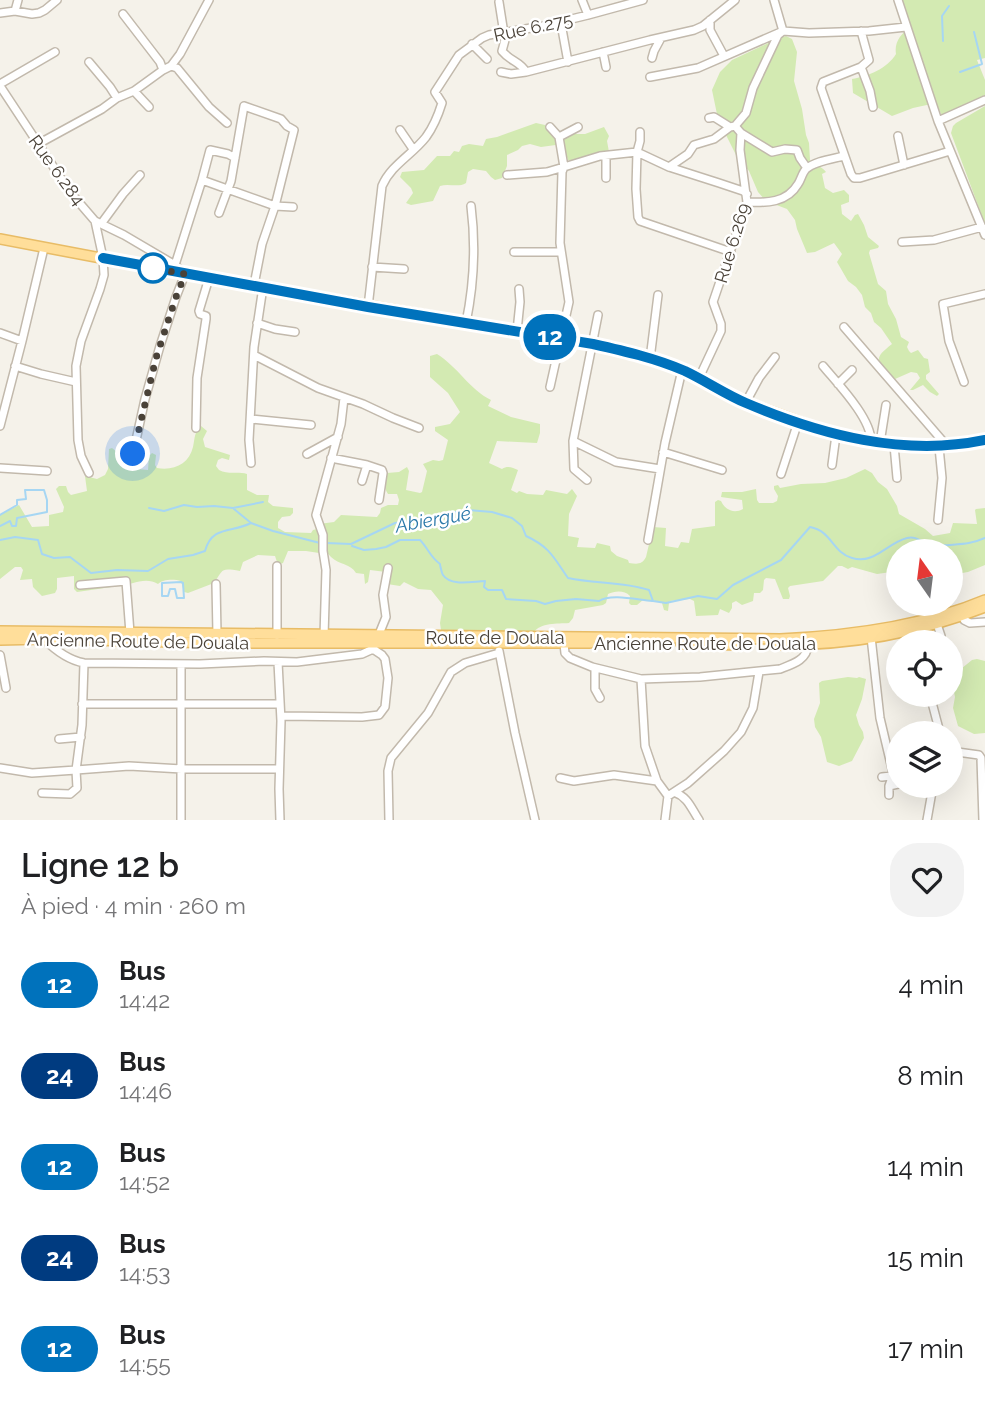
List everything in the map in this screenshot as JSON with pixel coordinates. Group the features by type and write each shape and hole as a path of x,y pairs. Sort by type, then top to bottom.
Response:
{"main road":[{"path":"0,239 368,307 593,344 682,370 746,402 836,435 894,445 943,447 985,440"},
{"name":"Route de Douala","path":"0,631 324,636 375,643 824,640 923,620 985,600"},
{"name":"Ancienne Route de Douala","path":"0,640 375,643 499,648 564,644 808,645 824,640 871,637 937,624 985,607"}],"street":[{"path":"15,11 18,0"},
{"path":"0,13 39,13 57,0"},
{"path":"38,144 134,91 171,65 180,54 209,0"},
{"path":"581,0 588,15"},
{"name":"Rue 6.275","path":"368,307 382,186 390,172 426,137 437,120 442,103 435,92 459,55 482,38 564,21 643,0"},
{"path":"501,72 526,72 694,30 735,0"},
{"path":"774,0 783,31"},
{"path":"898,0 938,121 984,231 934,240 902,242"},
{"path":"499,2 505,40 502,51 526,72"},
{"path":"123,14 160,62 163,70"},
{"path":"709,20 710,30 724,56"},
{"path":"564,21 562,34 568,62"},
{"path":"650,76 698,68 783,31 809,33 906,27"},
{"path":"669,167 688,154 694,145 714,139 746,113 757,80 778,35 783,31"},
{"path":"860,31 869,60 861,67 821,84 850,174 854,178 860,178 950,151"},
{"path":"652,58 661,38"},
{"path":"472,44 487,59"},
{"path":"0,85 55,52"},
{"path":"603,52 606,68"},
{"path":"508,58 506,66 511,74"},
{"path":"89,62 117,98"},
{"path":"171,65 177,68 209,107 227,123"},
{"path":"861,67 873,107"},
{"name":"Rue 6.284","path":"0,85 70,192 98,222 103,281 81,341 76,366 78,440 81,456 89,473"},
{"path":"134,91 149,107"},
{"path":"938,121 985,100"},
{"path":"219,213 229,189 244,106 281,119 294,130 275,206 262,244 249,440 251,463"},
{"path":"709,118 714,117 732,126 772,152 797,150 807,168"},
{"path":"550,127 559,137 564,162 561,252 569,302 550,387"},
{"path":"559,137 578,127"},
{"path":"400,130 413,149"},
{"path":"640,132 636,189 640,221 731,253"},
{"name":"Rue 6.269","path":"699,378 721,331 713,302 747,198 740,150 741,133"},
{"path":"898,136 904,164"},
{"path":"175,265 210,150 235,158"},
{"path":"507,175 547,172 584,160 637,152 669,167 743,191 747,198 774,202 786,197 797,187 807,168 844,156"},
{"path":"606,156 606,178"},
{"path":"133,454 156,358 185,274 175,265 98,222 140,175"},
{"path":"202,180 275,206 293,207"},
{"path":"466,323 474,275 475,245 471,206"},
{"path":"0,426 44,248"},
{"path":"514,251 561,252"},
{"path":"372,267 404,269"},
{"path":"196,428 197,378 206,319 199,311 208,278"},
{"path":"517,331 519,289"},
{"path":"964,382 949,341 943,304 985,293"},
{"path":"650,359 658,295"},
{"path":"587,480 574,469 573,441 598,315"},
{"path":"257,323 295,332"},
{"path":"844,327 943,447 938,520"},
{"path":"0,332 22,341"},
{"path":"254,355 318,388 419,428"},
{"path":"746,402 775,357"},
{"path":"15,366 76,382"},
{"path":"824,366 859,412 876,442"},
{"path":"648,540 663,452 682,370"},
{"path":"838,384 852,370"},
{"path":"324,636 326,570 323,540 316,515 338,437 344,398"},
{"path":"876,442 886,405"},
{"path":"251,419 311,425"},
{"path":"781,474 798,422"},
{"path":"832,465 836,435"},
{"path":"307,454 338,437"},
{"path":"573,441 616,462 660,469"},
{"path":"894,445 897,478"},
{"path":"663,452 722,470"},
{"path":"331,458 380,468 383,471 379,500"},
{"path":"362,481 367,465"},
{"path":"0,468 47,471"},
{"path":"277,566 277,635"},
{"path":"43,639 62,654 84,663 297,662 362,654 375,643 386,617 383,594 388,568"},
{"path":"80,585 125,581 130,633"},
{"path":"216,584 216,634"},
{"path":"963,616 964,620 970,623 985,622"},
{"path":"937,624 939,630"},
{"path":"871,637 886,756"},
{"path":"281,716 379,715 385,707 388,678 385,659 375,643"},
{"path":"564,644 566,656 596,668 641,679 759,672 790,665 804,656 808,645"},
{"path":"389,820 388,771 391,758 428,713 452,672 465,663 499,648 535,820"},
{"path":"0,655 6,688"},
{"path":"278,662 281,716 279,820"},
{"path":"42,793 70,793 77,788 84,663"},
{"path":"181,664 181,820"},
{"path":"596,668 595,689 600,698"},
{"path":"665,820 676,793 724,751 741,732 753,708 759,672"},
{"path":"641,679 643,740 657,781"},
{"path":"82,704 280,704"},
{"path":"60,739 81,737"},
{"path":"963,753 979,755 981,758 983,820"},
{"path":"0,768 32,773 130,766 279,769"},
{"path":"560,778 574,781 614,775 657,781 689,802 699,820"},
{"path":"927,820 931,798"}],"green space":[{"path":"902,0 985,0 985,58 977,60 985,80 985,95 942,116 936,103 892,116 853,93 852,79 877,71 888,64 896,54 899,39 910,27"},
{"path":"786,36 792,39 797,52 794,81 809,143 810,160 826,172 822,174 825,188 833,193 844,190 849,195 849,202 841,205 842,214 851,221 858,214 868,237 879,246 869,253 878,284 886,291 888,304 901,337 909,342 909,351 911,353 918,350 928,359 930,372 926,379 939,394 937,396 923,385 910,390 920,378 917,373 911,372 895,379 881,364 881,354 892,344 874,322 865,307 862,295 848,281 837,262 842,254 834,243 807,253 795,220 787,209 766,201 758,192 749,171 736,155 718,119 712,90 720,72 732,60"},
{"path":"985,106 985,224 951,133 956,123"},
{"path":"536,123 545,125 552,134 569,131 585,134 604,127 609,136 609,152 571,161 568,160 563,144 522,146 507,155 507,166 502,178 495,180 486,171 473,169 468,172 466,183 440,186 433,201 411,205 406,203 413,193 400,177 402,172 424,170 437,156 450,156 469,144 483,146 486,139"},
{"path":"437,354 451,365 476,390 491,400 488,406 511,417 540,424 537,443 497,441 489,463 502,469 508,467 518,470 511,490 517,493 519,491 543,495 546,490 567,494 572,489 577,496 569,514 568,536 579,538 577,547 595,548 597,543 610,546 617,556 629,563 639,563 646,557 653,527 666,528 665,546 678,548 681,542 689,543 692,529 715,526 715,502 718,500 730,510 743,509 742,500 721,497 722,492 756,489 759,503 773,503 778,496 774,486 778,485 780,488 825,483 846,478 865,469 887,489 899,514 933,536 950,533 953,523 977,524 975,510 985,508 985,565 963,573 963,539 886,539 886,573 877,574 838,566 823,581 790,586 789,599 783,599 775,579 766,578 763,590 754,593 753,601 742,605 736,601 732,603 729,613 720,609 718,615 696,616 694,601 690,599 670,601 668,611 664,610 662,603 652,600 631,605 630,596 616,592 608,594 603,605 575,610 569,623 545,625 533,633 441,630 443,605 431,590 418,589 404,582 400,586 387,584 386,572 370,570 368,582 365,584 364,574 356,573 351,567 334,560 328,554 319,524 334,522 341,515 377,517 381,508 398,505 397,494 388,494 386,489 387,473 399,472 407,467 409,471 406,490 422,492 427,471 423,464 443,460 448,440 435,431 435,427 450,424 460,412 448,393 430,377 430,356"},
{"path":"201,426 207,431 203,439 205,447 230,455 229,460 218,460 216,466 219,470 247,474 247,490 257,495 269,495 268,502 273,506 293,508 290,516 282,517 278,522 278,528 285,532 311,533 317,529 320,538 319,553 288,551 283,563 278,565 275,556 258,555 243,562 240,571 223,571 214,583 188,593 184,592 181,581 172,580 158,584 143,581 77,592 74,589 74,576 57,578 55,593 42,596 33,587 32,579 20,580 23,570 21,567 15,567 0,579 0,515 19,505 32,527 49,526 49,515 63,512 64,507 56,489 66,486 71,495 87,491 85,476 97,479 105,475 109,449 130,453 131,467 137,469 148,470 149,456 152,453 156,455 157,468 175,467 188,458"},
{"path":"972,660 985,661 985,733 974,734 963,728 963,721 957,721 953,708 963,707 963,667"},
{"path":"848,677 866,679 856,715 864,738 852,761 839,766 827,762 814,719 820,703 819,683"}],"waterway":[{"path":"943,41 942,16 949,6"},
{"path":"960,72 982,64 974,32"},
{"path":"0,515 17,505 17,500 26,499 25,490 44,490 47,512 17,518 16,526 12,526 10,521 0,526"},
{"path":"149,508 164,511 184,505 233,508 263,502"},
{"path":"234,509 251,523"},
{"name":"Abiergué","path":"326,543 351,544 395,523 431,519 468,510 492,512 512,518 522,526 526,536 546,549 568,578 639,587 649,590 653,601 666,603 698,596 717,599 733,585 781,560 810,527 823,533 845,555 860,559 874,556 907,538 936,547 971,543 985,538"},
{"name":"Abiergué","path":"0,540 15,537 38,540 42,554 54,558 70,557 91,573 148,571 168,559 205,551 212,537 218,533 251,523 320,543"},
{"path":"352,546 364,550 376,549 400,540 420,540 440,564 447,579 457,582 485,581 484,587 488,590 502,590 506,599 545,604 576,599 599,601 617,597 652,601"},
{"path":"181,582 184,598 177,598 175,589 170,589 168,596 162,596 162,583 181,582"}],"bus line":[{"name":"12","path":"103,258 623,351 682,370 746,402 836,435 894,445 939,447 985,440"}],"route":[{"path":"133,454 156,358 185,274 147,267 153,268"}]}
